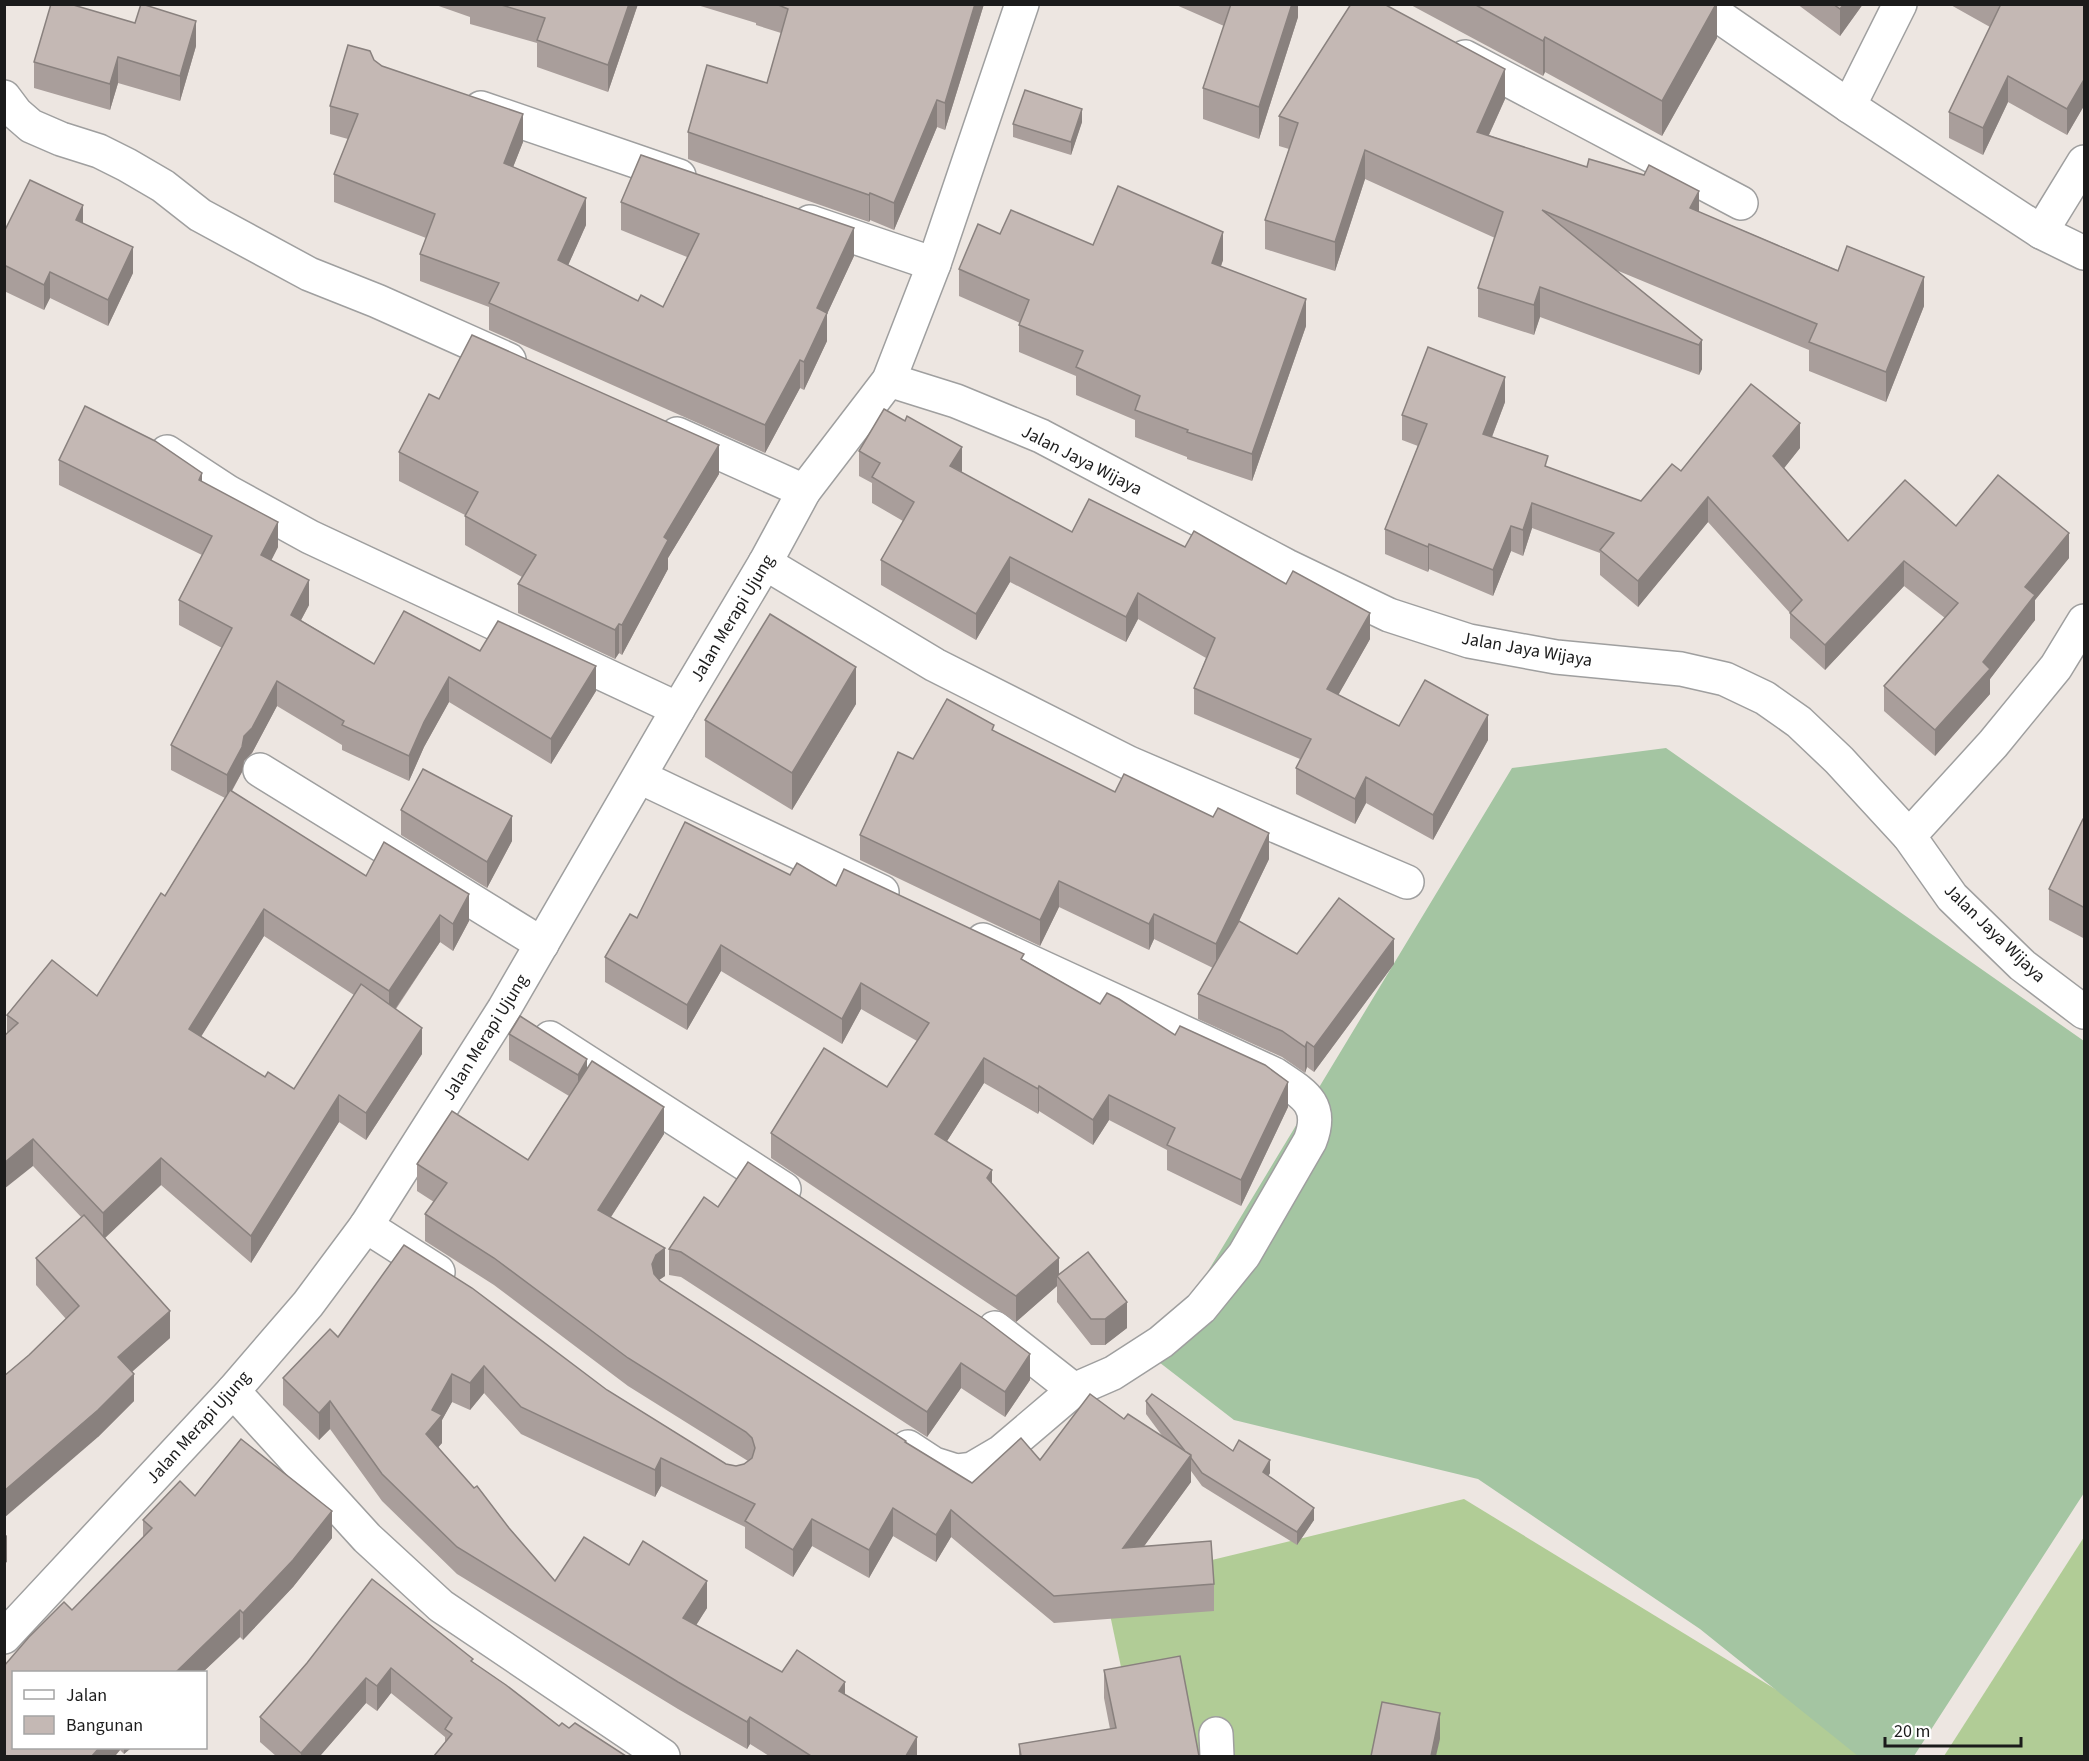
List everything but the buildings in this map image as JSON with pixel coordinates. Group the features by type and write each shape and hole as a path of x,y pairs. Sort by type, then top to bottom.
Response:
{"street":[{"name":"Jalan Merapi Ujung","path":"4,1637 233,1391 308,1304 366,1226 504,1009 765,563 804,491 889,380 934,264 1022,4"},
{"path":"1701,4 1849,106 2041,232 2085,253"},
{"path":"1849,106 1900,4"},
{"path":"1438,42 1741,203"},
{"path":"4,97 16,113 31,126 61,139 99,151 128,165 163,186 200,215 309,274 377,301 541,374"},
{"path":"455,99 711,187"},
{"path":"2041,232 2085,162"},
{"path":"778,210 934,264"},
{"name":"Jalan Jaya Wijaya","path":"889,380 956,401 1041,436 1287,566 1389,615 1469,641 1556,657 1681,669 1725,679 1765,698 1798,722 1839,760 1909,836 1952,897 2022,965 2085,1012"},
{"path":"651,423 804,491"},
{"path":"167,452 228,492 310,537 678,709"},
{"path":"765,563 935,665 1130,763 1407,882"},
{"path":"1909,836 2000,736 2056,667 2085,621"},
{"path":"260,770 542,944"},
{"path":"640,777 908,904"},
{"path":"885,1432 934,1464 956,1471 972,1469 1001,1452 1074,1390 1113,1372 1161,1342 1201,1308 1249,1245 1310,1141 1316,1125 1314,1111 1306,1097 1274,1074 951,925"},
{"path":"504,1009 808,1205"},
{"path":"366,1226 463,1288"},
{"path":"966,1309 1074,1390"},
{"path":"233,1391 367,1538 441,1606 663,1756"}],"green space":[{"path":"1666,748 2084,1041 2084,1493 1914,1756 1858,1756 1700,1629 1478,1479 1234,1420 1155,1359 1512,768"},
{"path":"1464,1499 1885,1756 1149,1756 1138,1748 1104,1586"},
{"path":"2084,1537 2084,1756 1944,1756"}]}
